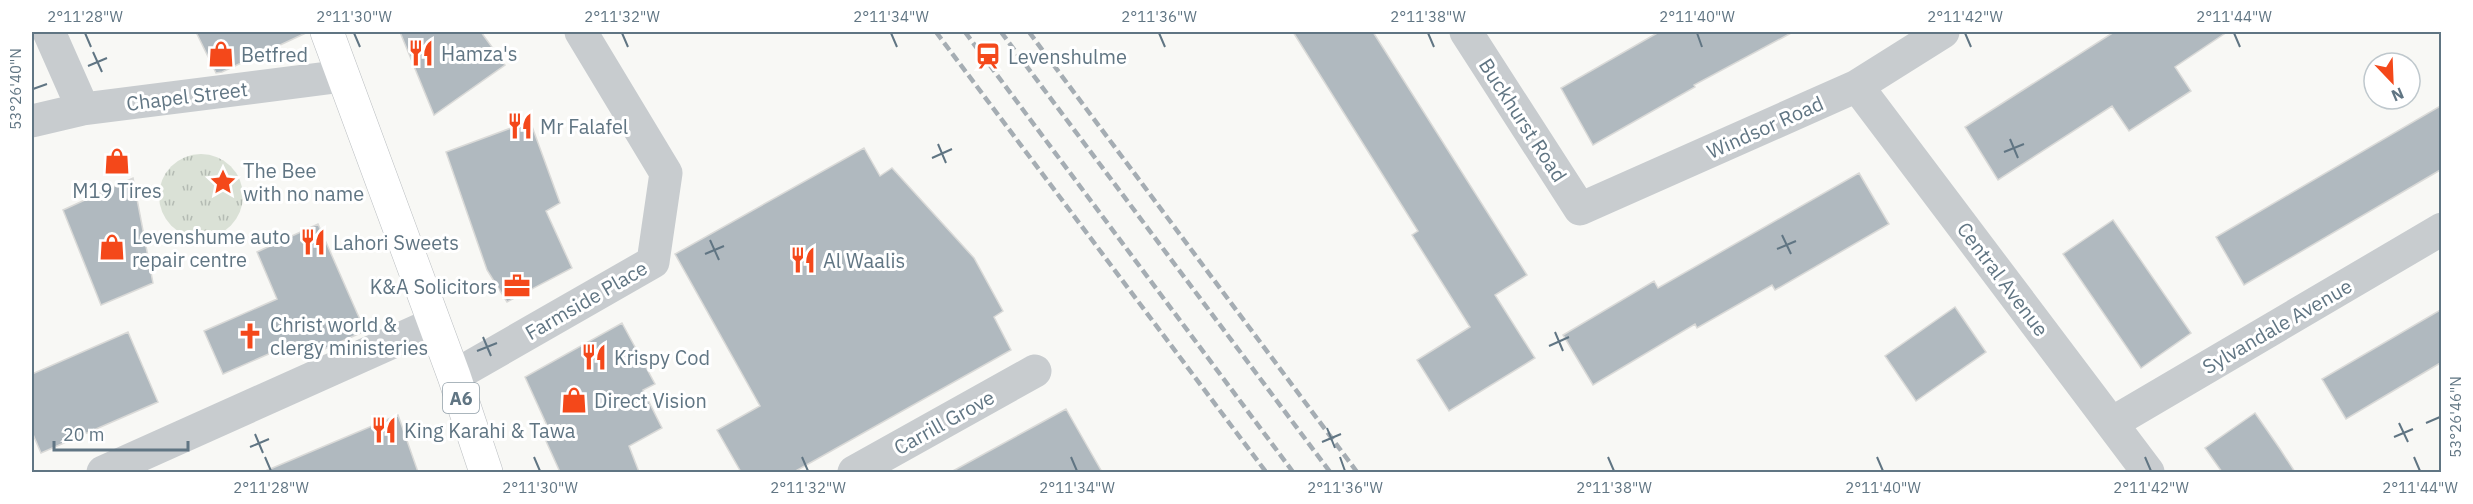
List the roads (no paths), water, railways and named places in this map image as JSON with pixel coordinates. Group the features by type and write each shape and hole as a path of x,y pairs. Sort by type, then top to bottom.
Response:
{"highway":[{"name":"A6","path":"327,32 454,376 486,472"}],"street":[{"path":"49,32 83,109"},
{"name":"Farmside Place","path":"454,376 653,262 666,173 581,32"},
{"name":"Buckhurst Road","path":"1466,32 1580,209"},
{"name":"Windsor Road","path":"1580,209 1857,86 1943,32"},
{"name":"Chapel Street","path":"32,121 83,109 343,76"},
{"name":"Central Avenue","path":"1857,86 2148,472"},
{"name":"Sylvandale Avenue","path":"2112,423 2442,229"},
{"path":"103,472 433,324"},
{"name":"Carrill Grove","path":"854,472 1035,371"}],"railway":[{"path":"936,32 1266,472"},
{"path":"965,32 1293,472"},
{"path":"1001,32 1330,472"},
{"path":"1029,32 1357,472"}],"place":[{"name":"Hamza's","path":"421,53"},
{"name":"Betfred","path":"221,54"},
{"name":"Levenshulme","path":"988,56"},
{"name":"Mr Falafel","path":"520,126"},
{"name":"M19 Tires","path":"117,161"},
{"name":"The Bee with no name","path":"223,182"},
{"name":"Lahori Sweets","path":"313,242"},
{"name":"Levenshume auto repair centre","path":"112,247"},
{"name":"Al Waalis","path":"803,260"},
{"name":"K&A Solicitors","path":"517,286"},
{"name":"Christ world & clergy ministeries","path":"250,336"},
{"name":"Krispy Cod","path":"594,357"},
{"name":"Direct Vision","path":"574,400"},
{"name":"King Karahi & Tawa","path":"384,430"}]}
